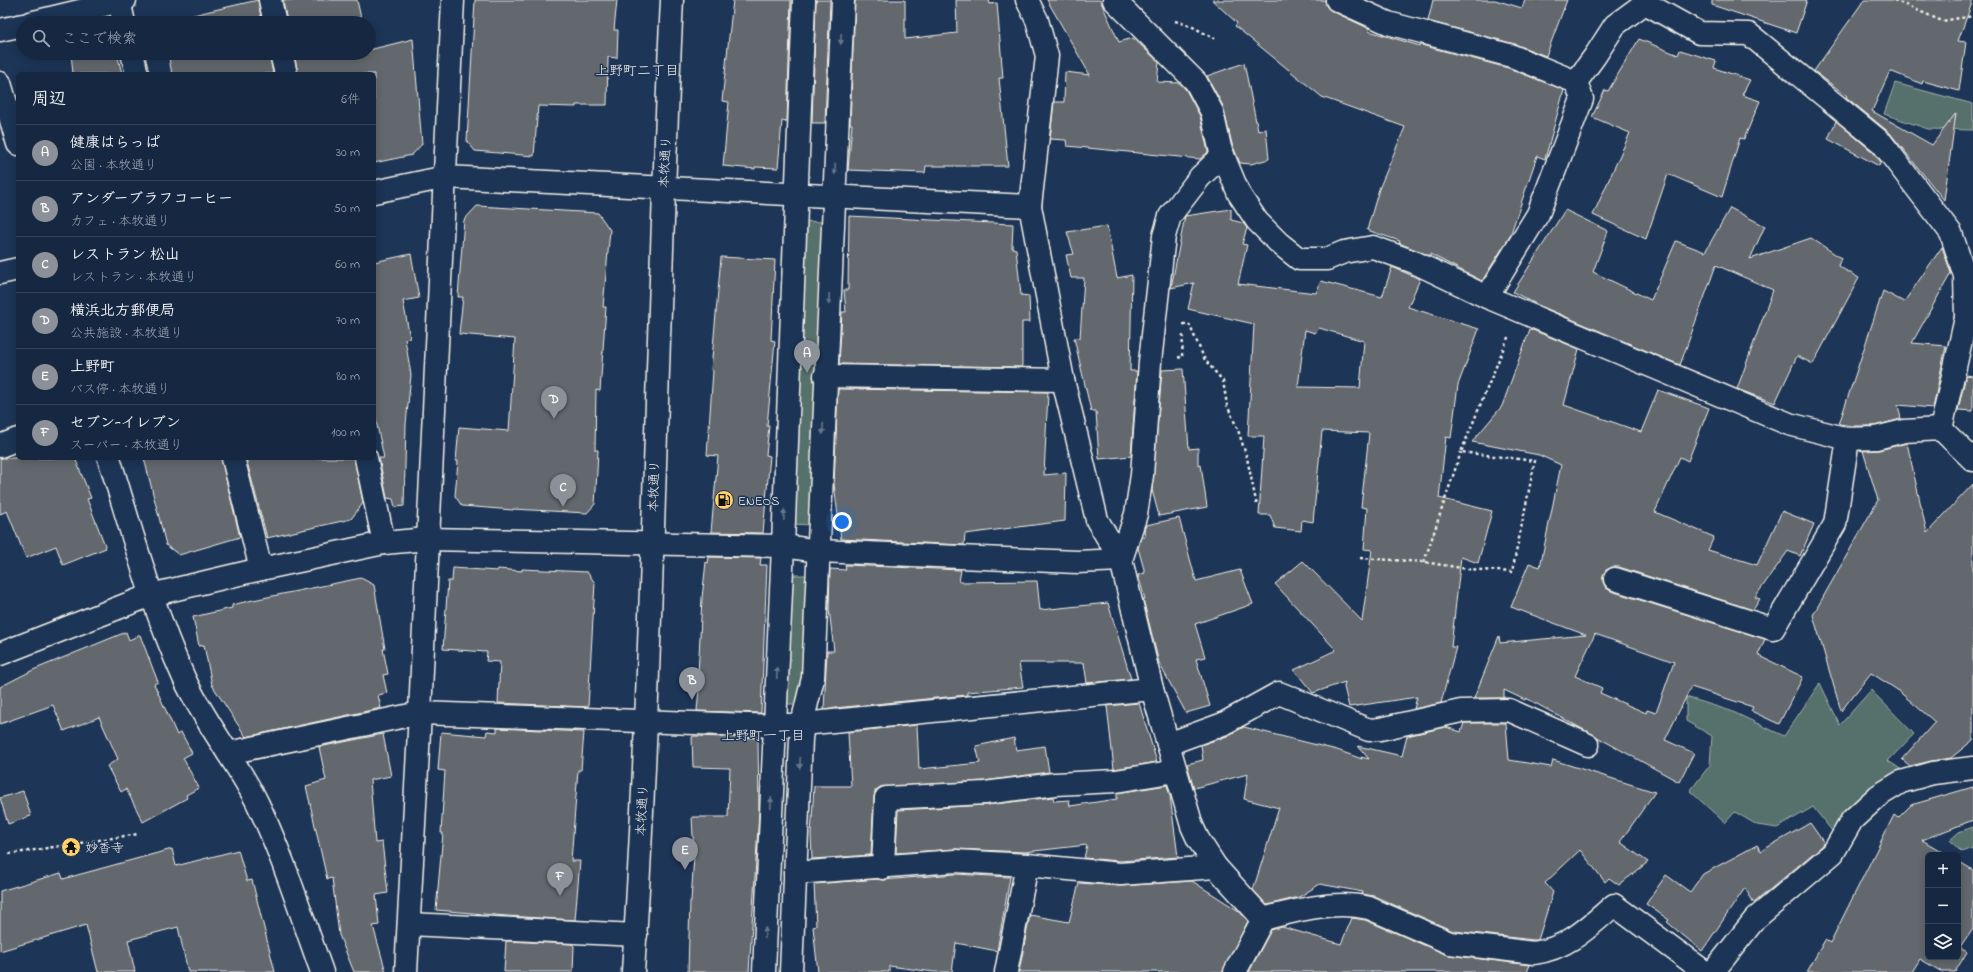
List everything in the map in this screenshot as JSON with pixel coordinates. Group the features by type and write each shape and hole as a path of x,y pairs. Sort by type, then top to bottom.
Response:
{"street":[{"path":"58,16 121,0 123,16"},
{"path":"270,0 273,16"},
{"path":"406,972 446,177 453,0"},
{"name":"本牧通り","path":"633,972 636,935 645,722 663,189 672,0"},
{"path":"764,972 783,546 804,0"},
{"path":"791,972 802,724 813,678 825,376 843,0"},
{"path":"1028,0 1037,20 1046,56 1030,206 1063,380 1097,520 1121,560 1152,689 1198,839 1216,867 1263,919"},
{"path":"1114,0 1196,82 1212,112 1223,155 1238,194 1257,221 1279,243 1299,259 1327,258 1344,252 1374,247 1414,262 1487,297 1789,424 1848,439 1876,438 1904,431 1941,429 1973,460"},
{"path":"1337,0 1388,23 1512,56 1576,82 1582,99 1538,214 1487,297"},
{"path":"1576,82 1615,25 1644,2 1699,33 1749,34 1882,143 1951,233 1965,276 1969,318 1941,429"},
{"path":"0,30 16,27"},
{"path":"134,60 137,72"},
{"path":"283,60 286,72"},
{"path":"0,83 16,137"},
{"path":"1121,560 1136,514 1142,475 1150,362 1164,236 1170,216 1200,177 1223,155"},
{"path":"376,192 446,177 663,189 797,194 1030,206"},
{"path":"0,273 16,269"},
{"path":"825,376 1063,380"},
{"path":"1614,579 1772,629 1835,524 1848,439"},
{"path":"0,446 16,440"},
{"path":"111,460 151,595 173,651 195,701 256,801 271,836 322,972"},
{"path":"234,460 261,568"},
{"path":"366,460 384,543"},
{"path":"0,654 151,595 261,568 384,543 427,539 783,546 819,551 1077,562 1121,560"},
{"path":"228,753 420,713 774,726 1152,689"},
{"path":"1168,744 1223,724 1279,694 1369,730 1380,729 1461,711 1509,710 1588,744"},
{"path":"1713,972 1755,919 1833,853 1852,820 1878,796 1901,782 1933,773 1973,768"},
{"path":"883,868 886,798 985,793 1055,784 1116,781 1176,771"},
{"path":"795,872 883,868 955,861 1027,865 1120,874 1216,867"},
{"path":"1006,972 1027,865"},
{"path":"1235,972 1263,919 1312,908 1356,905 1369,908 1450,942 1534,953 1547,951 1574,939 1614,905 1705,972"},
{"path":"409,924 636,935"}],"path":[{"path":"1894,0 1942,21 1973,16"},
{"path":"1424,562 1461,452 1520,311"},
{"path":"1182,358 1183,323 1189,324 1205,360 1223,381 1227,405 1238,430 1247,458 1257,506"},
{"path":"1360,558 1424,562 1468,569 1512,572 1535,461 1461,452"},
{"path":"9,854 138,834"}],"green space":[{"path":"1895,83 1973,104 1973,130 1928,129 1884,114"},
{"path":"803,221 824,222 811,525 790,524"},
{"path":"789,575 809,575 803,682 796,704 784,704"},
{"path":"1820,683 1840,725 1871,690 1914,734 1888,761 1904,771 1874,786 1845,810 1832,831 1813,807 1777,828 1757,825 1735,812 1725,823 1690,791 1710,765 1712,736 1686,721 1686,697 1731,711 1784,736"},
{"path":"1973,827 1973,848 1961,852 1950,840 1959,832"}],"building":[{"path":"258,0 261,16 190,16"},
{"path":"283,0 357,0 360,16 286,16"},
{"path":"475,0 617,0 614,30 618,30 617,58 608,57 607,105 576,105 576,107 538,106 534,156 475,151 467,141"},
{"path":"733,0 791,0 787,122 782,121 778,168 755,167 755,169 723,166 729,102 722,101"},
{"path":"816,0 830,0 825,123 812,123"},
{"path":"855,0 905,0 905,39 957,33 956,0 989,0 990,4 997,3 1003,78 999,78 1008,166 926,166 925,173 848,170 852,124 850,124"},
{"path":"1047,0 1100,0 1119,42 1133,38 1159,62 1157,82 1180,83 1186,90 1200,116 1208,152 1200,159 1067,146 1066,140 1050,139 1054,102 1064,102 1065,72 1090,75"},
{"path":"1212,0 1325,0 1327,7 1332,11 1370,29 1369,31 1420,46 1421,45 1508,68 1564,90 1545,159 1537,156 1510,236 1482,281 1430,254 1430,256 1399,243 1400,241 1367,230 1379,189 1405,127 1322,97 1235,26 1237,23"},
{"path":"1433,0 1495,0 1522,8 1525,0 1567,0 1546,56 1515,44 1428,21"},
{"path":"1712,0 1807,0 1796,33 1712,5"},
{"path":"1864,0 1973,0 1958,41 1966,42 1959,91 1923,81 1922,84 1890,71 1872,111 1932,145 1956,113 1944,200 1890,133 1846,97 1847,96 1814,71"},
{"path":"413,39 422,144 412,155 376,163 376,72 298,72 295,60 376,60 376,48"},
{"path":"1639,39 1678,55 1680,50 1716,61 1714,68 1750,80 1742,95 1760,101 1744,139 1740,138 1722,197 1668,174 1646,239 1593,215 1630,133 1592,117 1605,90 1608,91"},
{"path":"72,60 119,60 122,72 73,72"},
{"path":"169,60 270,60 273,72 172,72"},
{"path":"1244,63 1258,131 1266,129 1269,159 1251,164 1240,163 1232,144 1223,106 1207,76"},
{"path":"1836,121 1873,152 1881,162 1879,166 1828,139"},
{"path":"477,206 598,213 610,230 603,307 606,307 600,391 596,390 595,450 598,450 595,504 587,513 462,506 455,496 459,427 509,431 515,339 459,334 463,297 458,297 464,220"},
{"path":"1730,208 1765,226 1750,259 1811,238 1841,258 1838,266 1859,278 1813,364 1797,356 1775,403 1737,389 1773,290 1716,265 1680,365 1538,305 1513,292 1565,210 1608,231 1593,272 1651,300 1676,241 1705,252"},
{"path":"1231,209 1231,220 1243,223 1247,228 1242,244 1247,245 1238,284 1316,293 1321,281 1382,297 1392,267 1420,279 1408,307 1479,329 1458,385 1451,438 1446,437 1439,498 1492,511 1478,563 1461,557 1451,647 1456,647 1441,703 1414,709 1417,697 1349,707 1344,687 1345,682 1313,693 1294,670 1336,650 1275,584 1303,561 1362,621 1372,550 1364,549 1367,508 1361,507 1369,433 1322,431 1313,522 1302,520 1301,531 1275,528 1270,515 1259,515 1264,436 1248,436 1254,324 1188,309 1194,283 1171,288 1185,216","holes":["1319,328 1364,341 1360,388 1298,387 1305,330 1315,333"]},
{"path":"849,216 1013,224 1012,248 1016,249 1021,295 1029,296 1030,322 1022,322 1022,367 839,364 842,312 846,312 844,290 848,290"},
{"path":"1107,226 1117,278 1132,275 1130,371 1137,371 1131,456 1099,459 1096,411 1091,411 1074,338 1080,338 1084,278 1071,278 1066,255 1074,254 1067,232"},
{"path":"1942,247 1951,273 1912,343 1946,346 1933,408 1898,405 1901,419 1874,426 1852,426 1839,424 1883,291 1904,302"},
{"path":"411,254 419,298 403,301 410,338 405,339 411,375 406,424 404,506 395,507 393,499 387,498 379,458 384,458 376,420 376,262"},
{"path":"721,257 775,260 771,340 775,341 767,426 769,426 766,455 770,456 763,533 711,532 718,456 707,455 713,371 711,370"},
{"path":"1530,329 1579,349 1564,405 1641,432 1658,390 1709,408 1688,461 1680,457 1655,512 1714,537 1708,550 1757,565 1782,511 1814,524 1800,556 1788,551 1755,597 1760,599 1753,610 1619,567 1612,567 1606,570 1603,575 1603,582 1606,588 1611,591 1765,639 1758,655 1803,677 1779,724 1751,711 1753,707 1691,687 1665,740 1694,753 1679,782 1526,698 1525,700 1504,690 1504,698 1474,698 1499,636 1500,643 1586,635 1511,607 1529,563 1540,567 1561,465 1539,455 1472,442 1502,406","holes":["1595,634 1674,662 1656,713 1647,710 1646,713 1600,693 1602,688 1575,676"]},
{"path":"1183,369 1189,449 1198,448 1198,466 1201,465 1207,507 1159,516 1152,490 1162,370"},
{"path":"1966,375 1973,376 1973,411 1958,410"},
{"path":"838,389 1048,392 1044,475 1066,473 1065,521 965,534 964,545 841,539 834,484"},
{"path":"1907,443 1927,533 1973,484 1973,740 1951,758 1910,766 1902,759 1935,722 1896,689 1871,673 1841,711 1813,615 1878,500 1863,451 1879,450"},
{"path":"0,458 16,458 16,460 76,460 91,498 87,499 106,548 63,565 56,546 26,558 7,511 0,514"},
{"path":"145,460 221,460 240,537 179,555 166,545"},
{"path":"247,460 354,460 363,503 351,519 267,538"},
{"path":"1179,518 1196,581 1240,570 1253,604 1195,624 1205,657 1196,659 1210,706 1186,713 1159,663 1143,599 1145,599 1138,575 1145,573 1138,548 1141,537 1145,537 1144,531 1146,525"},
{"path":"709,557 761,558 760,565 767,565 761,713 697,711 700,675 698,675 702,598 706,562 708,563"},
{"path":"845,565 961,570 959,582 1037,581 1040,610 1108,603 1131,679 1087,683 1084,663 1019,663 1023,687 967,692 967,695 824,709 827,651 834,651 829,609 830,569 846,570"},
{"path":"453,568 497,571 498,569 522,571 522,569 587,572 595,583 588,707 498,703 500,662 486,661 487,652 443,649 448,581 452,581"},
{"path":"361,578 374,585 385,649 383,649 388,674 383,675 387,693 378,695 381,708 246,737 212,685 204,645 199,646 193,617 232,608 232,605 253,600"},
{"path":"126,632 129,640 140,635 158,682 154,684 177,735 181,732 192,753 183,758 199,788 186,795 187,798 143,822 126,789 121,792 107,766 118,759 99,717 64,731 53,705 0,724 0,687 33,670"},
{"path":"1139,703 1157,762 1114,769 1107,706"},
{"path":"1464,723 1506,723 1509,760 1551,767 1553,760 1655,792 1620,842 1648,862 1619,885 1609,878 1605,882 1580,850 1545,883 1553,892 1538,940 1453,931 1374,896 1362,894 1363,892 1320,884 1299,897 1267,905 1253,890 1279,808 1244,799 1248,774 1194,788 1187,764 1203,760 1201,745 1227,736 1244,727 1337,750 1362,759 1361,757 1369,759 1358,746 1402,756 1407,736 1446,727 1461,732"},
{"path":"917,725 919,769 980,763 976,746 1014,738 1016,750 1045,746 1049,772 984,781 880,787 875,791 874,797 871,855 812,859 811,835 814,786 851,786 848,732"},
{"path":"497,728 584,732 581,770 578,770 571,861 580,861 575,920 436,910 443,833 441,833 445,771 438,770 441,732 486,736 487,731 497,732"},
{"path":"383,734 391,776 370,780 375,843 382,842 388,893 376,895 379,925 373,926 386,972 354,972 339,935 332,878 327,879 306,786 326,780 319,747"},
{"path":"692,737 758,738 759,812 749,972 688,972 690,901 694,856 692,817 728,817 730,768 693,767"},
{"path":"1167,785 1170,796 1178,857 1120,861 1084,858 1087,845 1025,852 956,849 896,853 898,810 986,805 1053,797 1054,801 1069,800 1070,806 1117,799 1117,793"},
{"path":"1973,787 1973,820 1922,840 1943,852 1925,852 1925,960 1961,960 1961,949 1967,952 1955,972 1942,972 1920,959 1912,972 1807,972 1825,940 1830,943 1894,815 1898,818 1911,805"},
{"path":"23,791 31,816 8,824 0,798"},
{"path":"1810,823 1824,843 1823,845 1754,903 1745,888 1702,951 1667,922 1669,920 1646,904 1666,875 1690,892 1703,874 1757,845 1761,851"},
{"path":"172,849 176,866 238,850 247,881 252,880 275,972 188,972 178,927 128,940 135,972 98,972 86,925 0,951 0,891 61,873 63,879"},
{"path":"1961,863 1973,870 1973,929 1961,947"},
{"path":"955,874 1010,877 997,951 956,943 952,972 934,972 889,966 889,972 818,972 813,927 816,926 814,884"},
{"path":"1192,881 1239,911 1248,921 1223,972 1019,972 1030,915 1069,922 1079,883 1121,886"},
{"path":"1352,918 1365,920 1448,955 1530,965 1527,972 1249,972 1271,930 1282,927 1341,944"},
{"path":"506,941 572,944 574,946 573,972 504,972"}],"place":[{"name":"健康はらっぱ","path":"807,373"},
{"name":"横浜北方郵便局","path":"554,419"},
{"name":"ENEOS","path":"724,500"},
{"name":"レストラン 松山","path":"563,507"},
{"name":"アンダーブラフコーヒー","path":"692,700"},
{"name":"妙香寺","path":"71,847"},
{"name":"上野町","path":"685,870"},
{"name":"セブン-イレブン","path":"560,896"}],"district":[{"name":"上野町二丁目","path":"637,70"},
{"name":"上野町一丁目","path":"763,735"}]}
